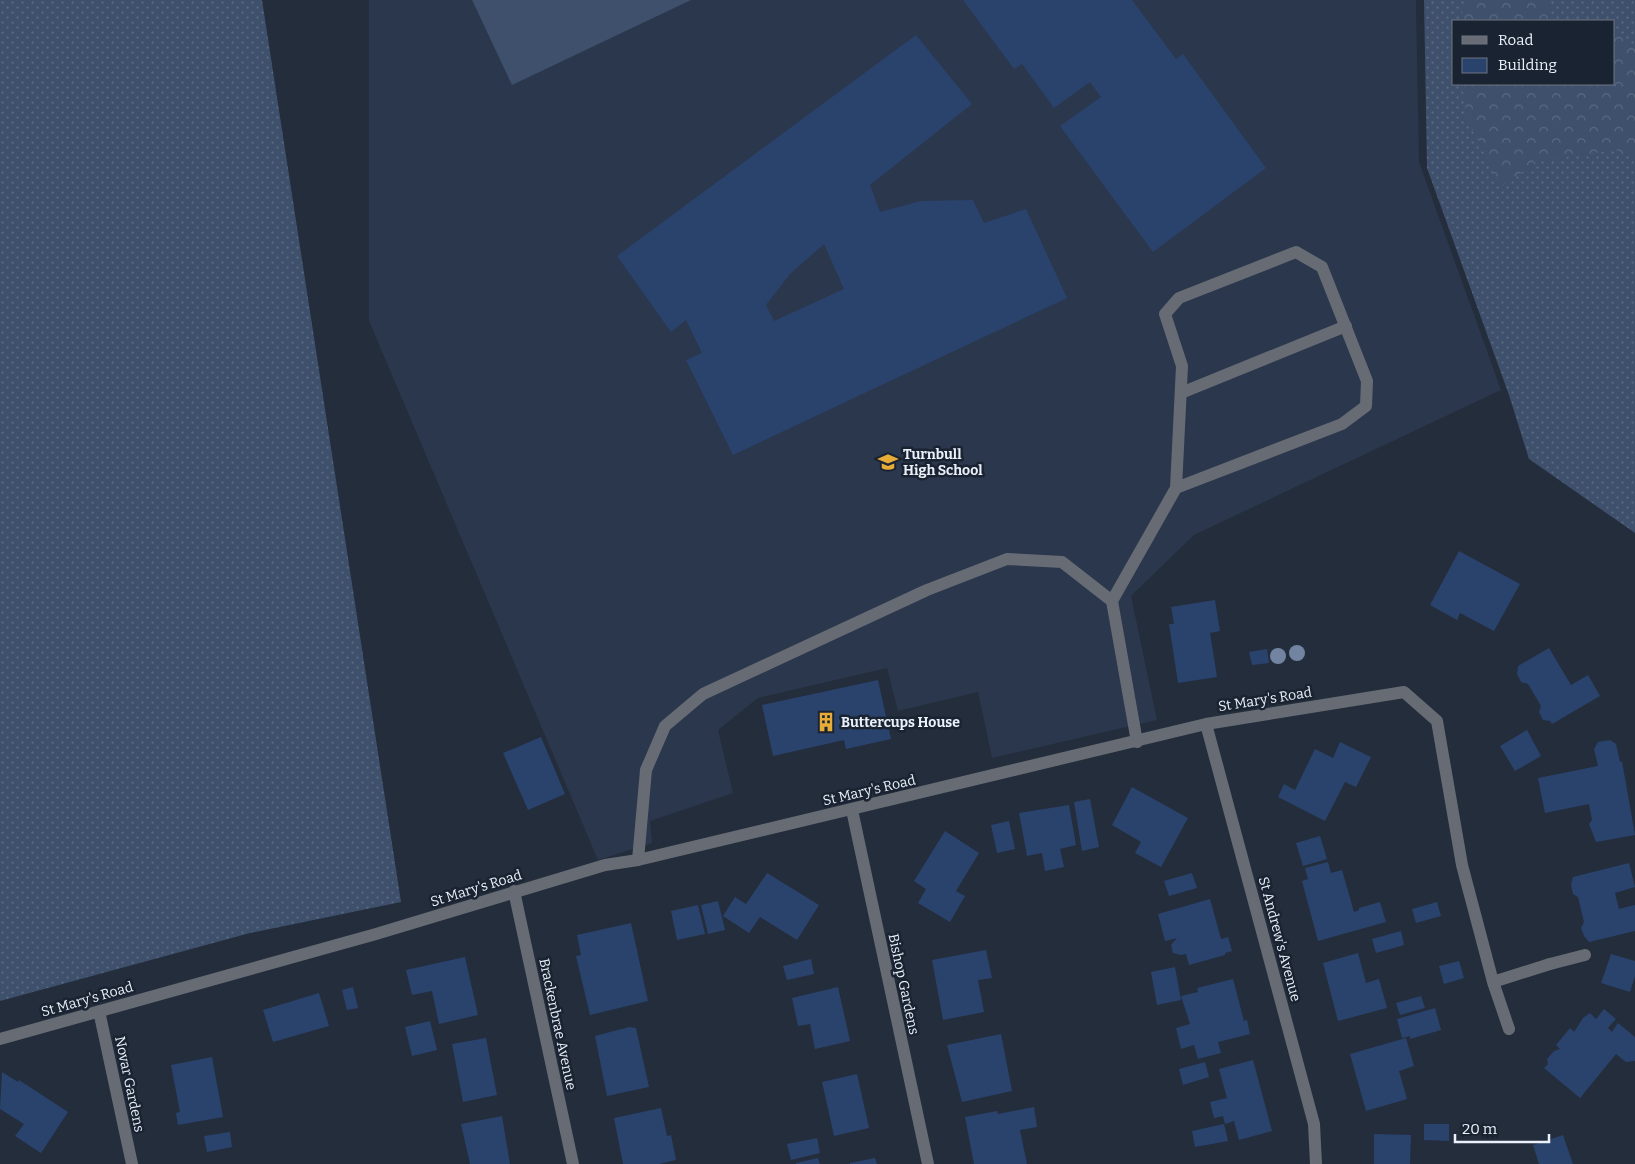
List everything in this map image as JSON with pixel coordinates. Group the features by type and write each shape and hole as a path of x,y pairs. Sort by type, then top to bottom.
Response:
{"street":[{"path":"1137,742 1112,601 1176,488 1182,366 1165,314 1179,298 1296,252 1322,267 1367,381 1366,406 1342,424 1176,488"},
{"path":"1181,393 1346,326"},
{"path":"638,860 646,770 665,726 702,694 927,590 1007,559 1062,562 1112,601"},
{"name":"St Mary's Road","path":"0,1039 366,936 605,865 638,860 852,810 1206,724 1404,692 1436,721 1462,865 1493,982 1509,1029"},
{"name":"St Andrew's Avenue","path":"1206,724 1314,1124 1316,1164"},
{"name":"Bishop Gardens","path":"852,810 928,1164"},
{"name":"Brackenbrae Avenue","path":"514,891 573,1164"},
{"path":"1493,982 1585,955"},
{"name":"Novar Gardens","path":"99,1011 132,1164"}],"shaded area":[{"name":"Turnbull High School","path":"369,0 1416,0 1419,162 1501,390 1194,535 1131,596 1157,720 992,758 978,692 898,711 887,668 758,698 718,730 733,793 650,821 652,843 598,860 369,321"}],"green space":[{"path":"0,0 262,0 401,902 250,933 0,1001"},
{"path":"472,0 691,0 512,85"},
{"path":"1424,0 1635,0 1635,533 1529,459 1509,395 1427,168"},
{"path":"1466,0 1549,0 1552,20 1460,20"},
{"path":"1615,29 1635,48 1635,158 1616,150 1540,161 1501,186 1467,119 1462,85 1615,85"}],"building":[{"path":"963,0 1132,0 1176,59 1183,54 1266,168 1153,252 1060,126 1101,97 1090,82 1054,108 1022,64 1014,69"},
{"path":"916,35 972,104 870,185 880,212 921,201 973,200 984,223 1026,209 1067,298 733,455 686,360 702,353 686,320 671,332 617,256","holes":["824,244 844,289 774,321 766,305 790,274"]},
{"path":"1459,551 1520,584 1494,631 1460,613 1457,620 1430,605"},
{"path":"1215,600 1220,631 1210,633 1217,677 1178,683 1169,624 1174,624 1171,607"},
{"path":"1549,648 1571,685 1588,675 1600,696 1552,724 1550,721 1543,720 1539,712 1541,706 1528,684 1521,682 1517,674 1518,666"},
{"path":"1267,649 1269,663 1252,665 1249,652"},
{"name":"Buttercups House","path":"878,680 891,739 846,749 844,740 773,756 762,705"},
{"path":"1527,730 1541,756 1515,771 1500,746"},
{"path":"541,737 565,794 528,810 503,753"},
{"path":"1610,740 1616,744 1620,762 1622,761 1635,835 1596,842 1589,824 1592,820 1589,804 1545,813 1538,778 1598,766 1594,749 1598,742"},
{"path":"1340,742 1371,757 1356,787 1345,782 1325,821 1278,797 1284,784 1295,790 1315,749 1333,758"},
{"path":"1132,787 1188,818 1161,867 1135,853 1141,842 1112,825"},
{"path":"1090,799 1099,847 1082,851 1074,802"},
{"path":"1069,805 1076,845 1060,849 1064,867 1045,871 1042,853 1027,856 1019,813"},
{"path":"1009,821 1015,849 997,853 991,825"},
{"path":"945,831 979,853 956,891 965,896 950,922 918,903 926,889 914,881"},
{"path":"1320,836 1327,859 1303,866 1296,843"},
{"path":"1328,862 1331,873 1342,870 1354,912 1359,910 1359,908 1380,902 1386,922 1318,941 1302,881 1308,879 1305,868"},
{"path":"1629,863 1635,887 1615,893 1619,909 1635,905 1635,931 1589,942 1581,928 1584,922 1578,897 1573,894 1571,885 1573,877"},
{"path":"767,873 819,905 797,940 760,917 749,933 723,916 735,897 746,904"},
{"path":"1192,873 1197,888 1169,896 1164,881"},
{"path":"1210,899 1221,939 1228,937 1232,951 1225,953 1225,955 1189,965 1186,954 1173,953 1171,945 1177,938 1165,941 1158,914"},
{"path":"718,901 725,930 708,934 701,905"},
{"path":"1437,902 1441,916 1416,923 1412,909"},
{"path":"698,905 705,934 677,940 671,911"},
{"path":"631,923 648,1001 590,1015 576,956 581,955 577,935"},
{"path":"1401,931 1404,945 1376,953 1372,939"},
{"path":"986,950 992,978 978,980 984,1012 943,1020 932,960"},
{"path":"1358,953 1366,983 1379,979 1387,1008 1338,1021 1323,963"},
{"path":"1611,954 1635,961 1635,976 1630,992 1601,983"},
{"path":"465,957 478,1015 439,1024 432,991 412,995 406,970"},
{"path":"811,959 814,974 787,980 783,966"},
{"path":"1459,961 1464,978 1444,984 1439,966"},
{"path":"1175,967 1181,1000 1157,1005 1151,972"},
{"path":"1233,979 1244,1021 1247,1020 1250,1034 1218,1042 1221,1053 1198,1059 1194,1045 1181,1049 1176,1028 1190,1024 1181,996 1198,992 1197,988"},
{"path":"353,987 358,1008 347,1010 342,990"},
{"path":"838,987 850,1041 815,1049 810,1024 798,1026 792,998"},
{"path":"319,993 329,1026 273,1042 263,1010"},
{"path":"1421,996 1425,1008 1400,1015 1396,1003"},
{"path":"1435,1008 1441,1030 1410,1039 1410,1036 1402,1038 1397,1019"},
{"path":"1604,1009 1616,1019 1608,1028 1612,1032 1618,1023 1635,1037 1635,1061 1626,1062 1616,1054 1580,1098 1544,1068 1548,1064 1547,1059 1554,1051 1560,1049 1556,1045 1570,1028 1574,1032 1583,1018 1590,1013 1596,1019"},
{"path":"430,1021 437,1050 412,1056 405,1027"},
{"path":"629,1027 636,1028 649,1087 607,1096 595,1036"},
{"path":"1001,1034 1012,1091 962,1102 947,1045"},
{"path":"486,1038 497,1095 463,1102 452,1044"},
{"path":"1406,1038 1414,1066 1399,1071 1407,1099 1366,1111 1350,1054"},
{"path":"212,1057 223,1117 178,1125 176,1113 180,1112 171,1065"},
{"path":"1253,1060 1272,1131 1239,1140 1234,1121 1225,1124 1223,1116 1214,1118 1210,1102 1227,1098 1219,1069"},
{"path":"1205,1062 1209,1077 1183,1085 1179,1069"},
{"path":"2,1072 18,1082 19,1080 68,1112 41,1153 15,1136 24,1124 0,1109"},
{"path":"857,1074 869,1128 834,1136 822,1082"},
{"path":"1034,1107 1037,1127 1020,1130 1027,1164 974,1164 965,1117 997,1111 998,1114"},
{"path":"661,1108 667,1136 671,1135 676,1160 659,1164 623,1164 614,1118"},
{"path":"502,1116 510,1164 470,1164 461,1124"},
{"path":"1224,1124 1228,1141 1195,1147 1192,1131"},
{"path":"1424,1124 1449,1124 1449,1141 1424,1140"},
{"path":"230,1132 232,1147 207,1152 204,1136"},
{"path":"1374,1134 1411,1135 1410,1164 1374,1164"},
{"path":"1563,1135 1573,1164 1539,1164 1533,1145"},
{"path":"817,1138 820,1153 791,1160 787,1144"},
{"path":"818,1158 820,1164 796,1164 796,1163"},
{"path":"875,1158 877,1164 850,1164 850,1163"}],"place":[{"name":"Turnbull High School","path":"888,462"},
{"name":"Buttercups House","path":"826,722"}]}
